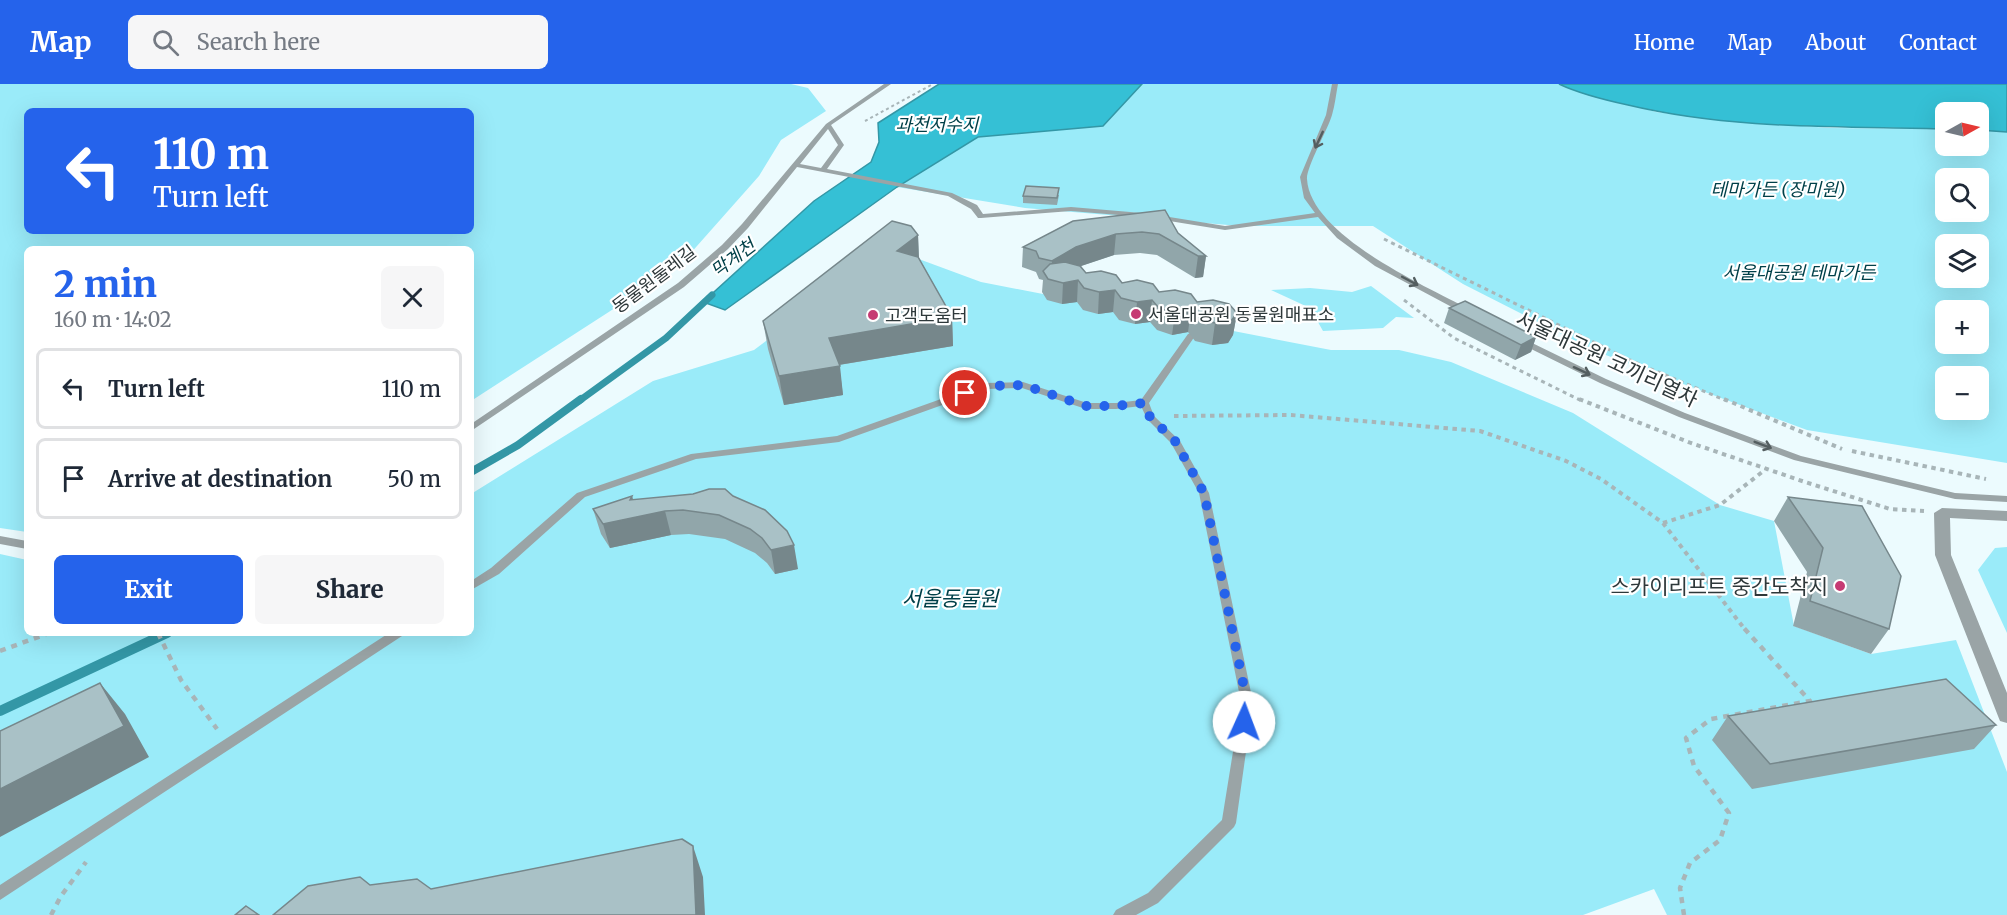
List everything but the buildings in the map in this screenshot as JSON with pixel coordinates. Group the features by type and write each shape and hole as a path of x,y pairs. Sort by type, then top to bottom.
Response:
{"street":[{"path":"2007,516 1942,513 1943,555 2007,716"}],"lane":[{"name":"동물원둘레길","path":"474,426 681,285 725,247 828,125 888,84"},
{"path":"1335,84 1329,115 1303,177 1308,198 1340,236 1378,264 1479,318"},
{"path":"823,170 841,145 828,125"},
{"path":"794,165 950,194 974,207 981,216 1071,209 1151,216 1225,228 1320,215"},
{"name":"서울대공원 코끼리열차","path":"1510,334 1603,381 1682,415 1798,458 1955,495 2007,499"},
{"path":"474,584 495,571 581,495 695,456 839,439 986,386 1023,385 1086,406 1144,403 1191,336"},
{"path":"1121,915 1153,898 1229,823 1247,702 1204,493 1175,441 1150,417 1144,403"},
{"path":"0,540 24,544"},
{"path":"0,893 393,636"}],"path":[{"path":"869,120 933,84"},
{"path":"1384,239 1630,360 1840,449 1996,481"},
{"path":"1150,417 1291,415 1480,431 1566,461 1601,479 1663,523 1741,625 1809,701 1711,718 1686,738 1695,766 1729,813 1720,840 1690,863 1680,888 1684,915"},
{"path":"1663,523 1720,505 1767,469"},
{"path":"0,651 41,636"},
{"path":"159,636 181,680 227,744"}],"green space":[{"path":"0,84 791,84 808,88 826,111 781,140 759,176 689,255 663,277 474,399 474,246 24,246 24,532 0,528"},
{"name":"서울대공원 테마가든","path":"1142,84 1559,84 1656,112 1719,120 1830,128 1935,129 1935,156 1989,156 1989,131 2007,132 2007,463 1807,430 1595,351 1463,284 1373,226 1240,226 1025,208 897,187 978,137 1103,126"},
{"name":"서울동물원","path":"889,248 981,282 1331,350 1399,350 1451,362 1573,413 1720,505 1774,521 1794,626 1871,654 1956,640 2007,772 2007,915 1667,915 1654,889 1583,915 0,915 0,554 24,559 24,636 474,636 474,492 653,381 754,350"},
{"path":"1371,286 1414,318 1396,317 1383,328 1323,331 1310,308 1271,290 1310,288 1352,292"},
{"path":"2007,547 2007,633 1978,570 1995,548"}],"water":[{"name":"과천저수지","path":"939,84 1142,84 1103,126 978,137 897,187 725,310 703,302 814,201 871,162 879,142 878,123"},
{"path":"1559,84 2007,84 2007,132 1989,131 1989,102 1935,102 1935,129 1826,127 1707,119 1667,113 1584,94"}],"waterway":[{"name":"막계천","path":"579,401 666,338 712,295"},
{"name":"막계천","path":"474,470 518,445 581,399"},
{"name":"막계천","path":"0,711 161,636"}],"place":[{"name":"서울대공원 동물원매표소","path":"1136,314"},
{"name":"고객도움터","path":"873,315"},
{"name":"스카이리프트 중간도착지","path":"1840,586"}],"route":[{"path":"965,393 986,386 1023,385 1086,406 1144,403 1150,417 1175,441 1204,493 1247,702 1244,722"}],"park label":[{"name":"테마가든 (장미원)","path":"1778,189"}]}
